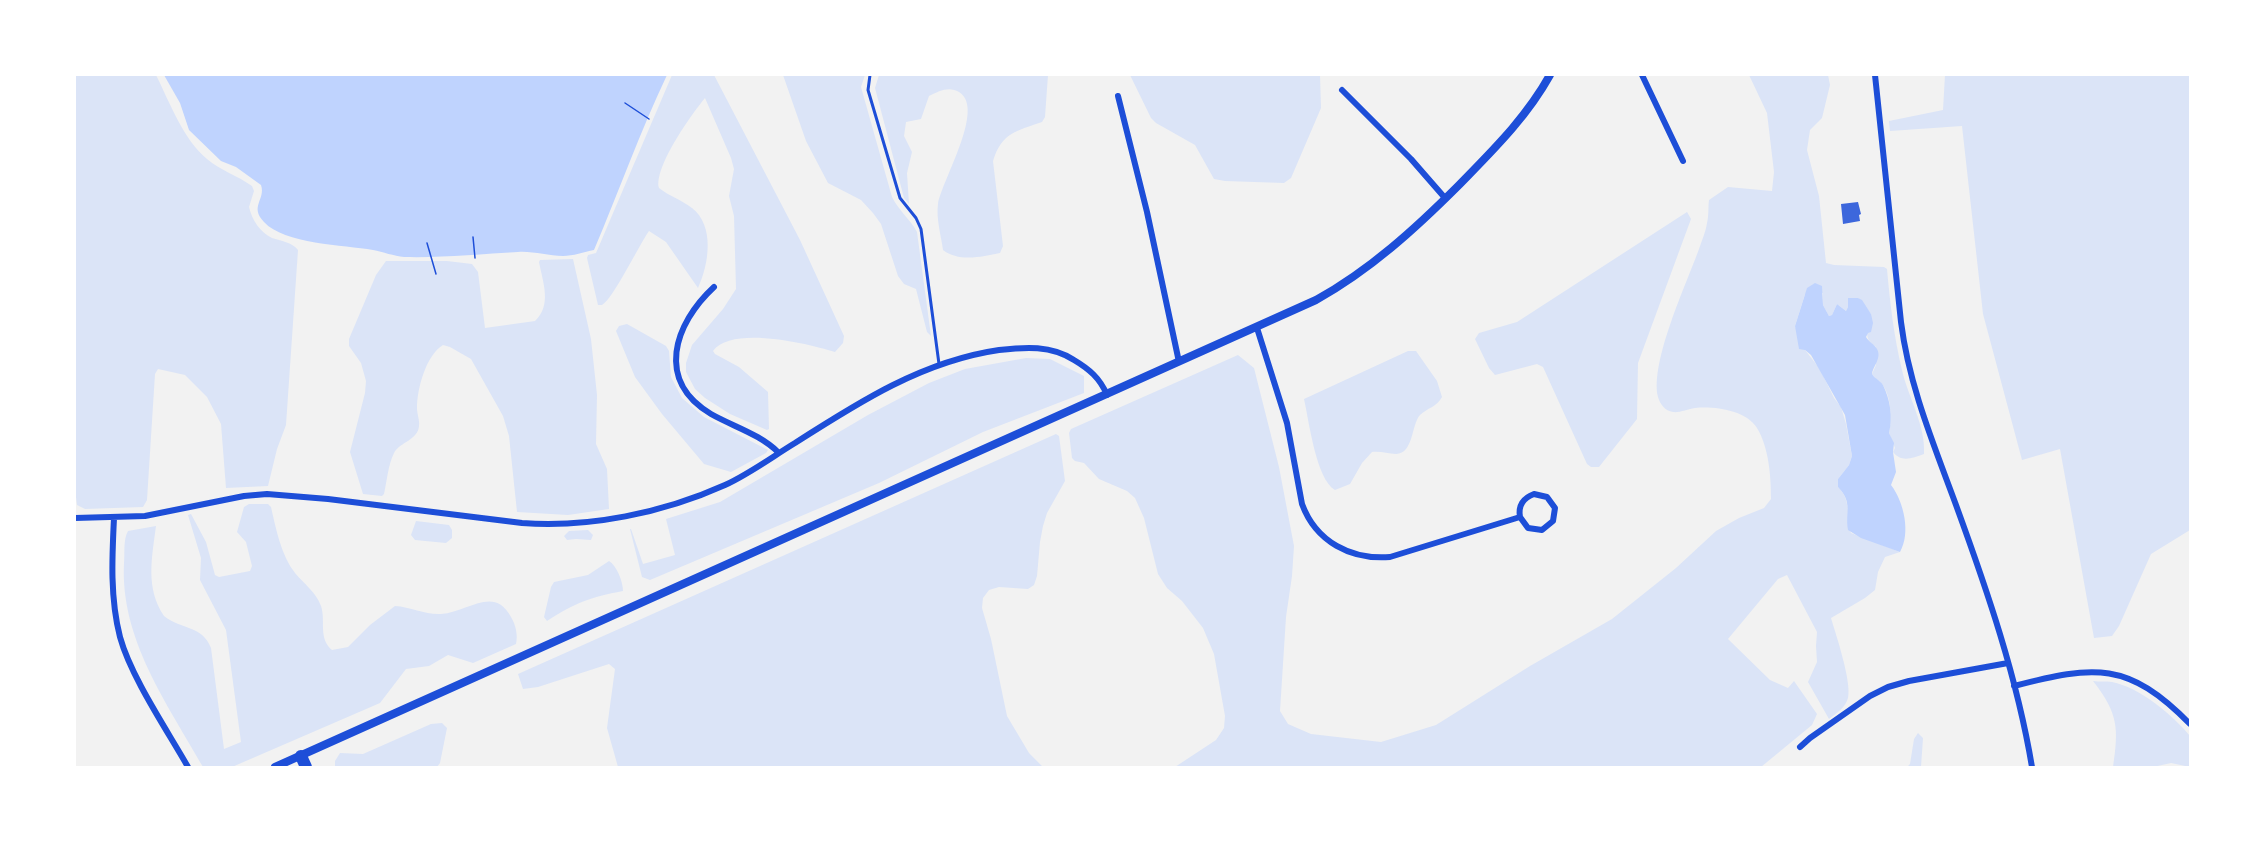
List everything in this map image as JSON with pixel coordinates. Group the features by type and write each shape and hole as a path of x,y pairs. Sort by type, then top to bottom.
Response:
{"street":[{"path":"275,767 303,762 1316,300 1347,282 1388,252 1445,198 1521,120 1550,75"},
{"path":"1642,75 1683,161"},
{"path":"1875,75 1907,360 1921,407 1987,591 2014,686 2032,767"},
{"path":"1342,90 1411,159 1445,198"},
{"path":"1118,96 1147,212 1179,362"},
{"path":"714,287 699,300 681,333 675,352 678,378 689,396 699,405 766,442 779,453"},
{"path":"1257,328 1287,423 1302,504 1316,530 1333,546 1354,554 1390,557 1520,517"},
{"path":"75,518 145,516 244,496 267,494 328,499 502,522 539,524 586,521 671,506 726,485 879,392 939,364 985,352 1039,348 1065,355 1086,368 1102,383 1107,395"},
{"path":"1534,495 1547,497 1555,508 1553,522 1542,530 1528,528 1520,517 1523,501 1534,495"},
{"path":"114,518 113,587 120,639 140,683 188,767"},
{"path":"1800,747 1881,690 1909,681 2008,663"},
{"path":"2014,686 2081,672 2118,674 2153,691 2190,724"}],"lane":[{"path":"870,75 868,90 900,198 916,218 924,242 939,364"}],"path":[{"path":"625,103 649,119"},
{"path":"473,237 475,258"},
{"path":"427,243 436,274"}],"shaded area":[{"path":"75,75 156,75 178,120 198,151 212,163 252,186 254,191 249,207 260,229 272,238 290,243 298,250 286,425 277,449 268,486 226,488 221,424 207,397 185,375 158,369 155,374 147,500 143,507 85,509 77,505 75,490"},
{"path":"672,75 714,75 800,240 844,336 843,343 835,352 790,341 753,338 736,339 723,343 713,351 739,367 768,392 769,429 767,430 730,414 705,398 695,389 686,372 686,363 692,345 723,309 736,289 734,216 729,196 734,169 705,98 675,142 662,167 659,179 659,188 692,208 704,225 707,235 707,257 698,288 666,242 649,231 613,293 602,305 598,305 587,258 588,255 596,253"},
{"path":"783,75 865,75 861,87 892,197 917,232 931,336 927,332 916,289 904,284 898,276 881,224 861,200 828,183 806,141"},
{"path":"879,75 1048,75 1045,117 1042,122 1011,134 1001,144 993,161 1003,246 1000,253 963,257 943,250 938,221 938,204 965,128 968,113 966,100 955,90 940,91 929,96 921,119 906,122 904,136 912,152 907,173 909,204 904,198 875,88"},
{"path":"1130,75 1320,75 1321,108 1291,178 1284,183 1225,181 1214,179 1195,145 1151,118"},
{"path":"1749,75 1828,75 1830,85 1822,118 1810,130 1807,150 1819,196 1826,263 1887,269 1899,358 1920,422 1924,443 1924,454 1915,457 1904,459 1893,452 1895,448 1889,433 1891,414 1888,395 1883,385 1872,374 1876,365 1876,347 1867,336 1871,314 1858,298 1848,298 1846,311 1837,304 1832,315 1829,316 1823,305 1823,293 1805,294 1795,326 1805,350 1820,369 1841,407 1846,424 1852,456 1849,465 1838,479 1838,487 1846,499 1851,533 1900,552 1885,557 1878,572 1875,590 1831,618 1848,681 1848,698 1843,707 1829,719 1808,682 1817,662 1817,632 1787,575 1778,579 1728,639 1770,680 1788,688 1794,681 1817,714 1812,725 1761,767 1175,767 1216,740 1224,728 1225,716 1214,654 1203,628 1182,601 1167,588 1158,574 1144,518 1135,498 1127,491 1099,479 1084,463 1072,458 1069,433 1071,429 1238,355 1254,368 1279,467 1294,546 1286,617 1280,711 1288,724 1311,734 1381,742 1436,725 1530,666 1612,619 1676,568 1716,531 1764,508 1771,499 1767,453 1761,436 1752,422 1729,410 1695,408 1678,412 1670,411 1663,407 1659,400 1657,382 1664,344 1706,229 1709,200 1728,187 1772,191 1774,172 1767,113"},
{"path":"1945,75 2190,75 2190,530 2151,554 2119,626 2112,636 2094,638 2060,449 2022,460 1983,314 1962,126 1890,131 1889,121 1943,110"},
{"path":"1687,212 1691,219 1638,363 1637,419 1599,467 1591,467 1587,464 1543,367 1537,364 1495,375 1489,368 1475,339 1479,333 1517,322"},
{"path":"573,259 591,339 597,395 596,444 607,469 609,509 568,515 517,512 509,436 503,416 471,359 443,345 427,364 421,382 417,400 419,424 416,435 394,453 384,494 382,496 363,494 350,452 366,381 361,363 349,346 349,339 376,275 386,261 447,261 472,264 478,272 485,328 535,321 545,301 540,260"},
{"path":"627,324 666,346 669,351 671,377 682,398 704,417 768,450 766,453 731,472 704,464 662,414 635,377 616,331 619,326"},
{"path":"1408,351 1416,351 1437,381 1442,397 1420,415 1406,449 1396,454 1372,452 1362,463 1350,484 1335,490 1328,484 1318,462 1304,399"},
{"path":"1026,358 1050,359 1084,376 1084,393 983,432 879,483 650,580 642,577 630,529 643,564 675,555 666,519 720,502 868,415 929,383 965,369"},
{"path":"1056,434 1059,436 1065,481 1047,513 1043,526 1034,585 1028,589 999,587 989,590 983,598 982,608 1007,716 1029,753 1043,767 618,767 607,728 615,669 609,664 538,687 523,689 518,674"},
{"path":"249,504 268,504 271,507 280,542 290,566 310,588 321,606 325,640 332,650 348,647 370,625 395,606 441,614 488,601 497,603 511,617 516,630 516,644 473,663 448,655 429,666 406,669 380,703 232,767 203,767 148,670 138,644 125,591 125,538 128,531 156,526 151,572 154,594 164,616 197,631 211,648 224,749 241,742 226,630 200,580 201,558 188,515 191,514 206,542 215,575 219,577 250,571 252,566 246,542 237,532 244,507"},
{"path":"416,521 449,525 452,538 446,543 415,540 411,535"},
{"path":"588,530 593,535 591,540 567,540 564,536 569,531"},
{"path":"609,561 619,574 623,591 583,602 547,621 544,617 554,582 588,575"},
{"path":"2093,681 2122,685 2144,696 2165,711 2190,736 2190,767 2171,763 2153,767 2113,767 2116,742 2115,721 2108,702"},
{"path":"442,723 447,728 440,763 437,767 335,767 335,761 340,753 363,754 431,724"},
{"path":"1918,733 1923,738 1921,767 1907,767 1910,764 1914,739"}],"water":[{"path":"164,75 667,75 594,250 563,256 524,252 418,257 315,242 285,235 273,229 264,222 258,212 261,185 236,167 221,161 189,130 180,103"},
{"path":"1815,283 1822,286 1823,305 1829,316 1832,315 1837,304 1846,311 1848,298 1862,300 1871,314 1873,323 1871,332 1866,337 1878,352 1878,359 1872,374 1883,385 1889,402 1891,421 1889,433 1894,443 1896,472 1891,485 1896,492 1904,518 1905,536 1900,552 1861,538 1848,530 1847,502 1838,487 1838,479 1849,465 1852,456 1845,415 1811,355 1799,349 1795,326 1807,288"}],"building":[{"path":"1858,202 1860,221 1843,224 1841,204"}]}
